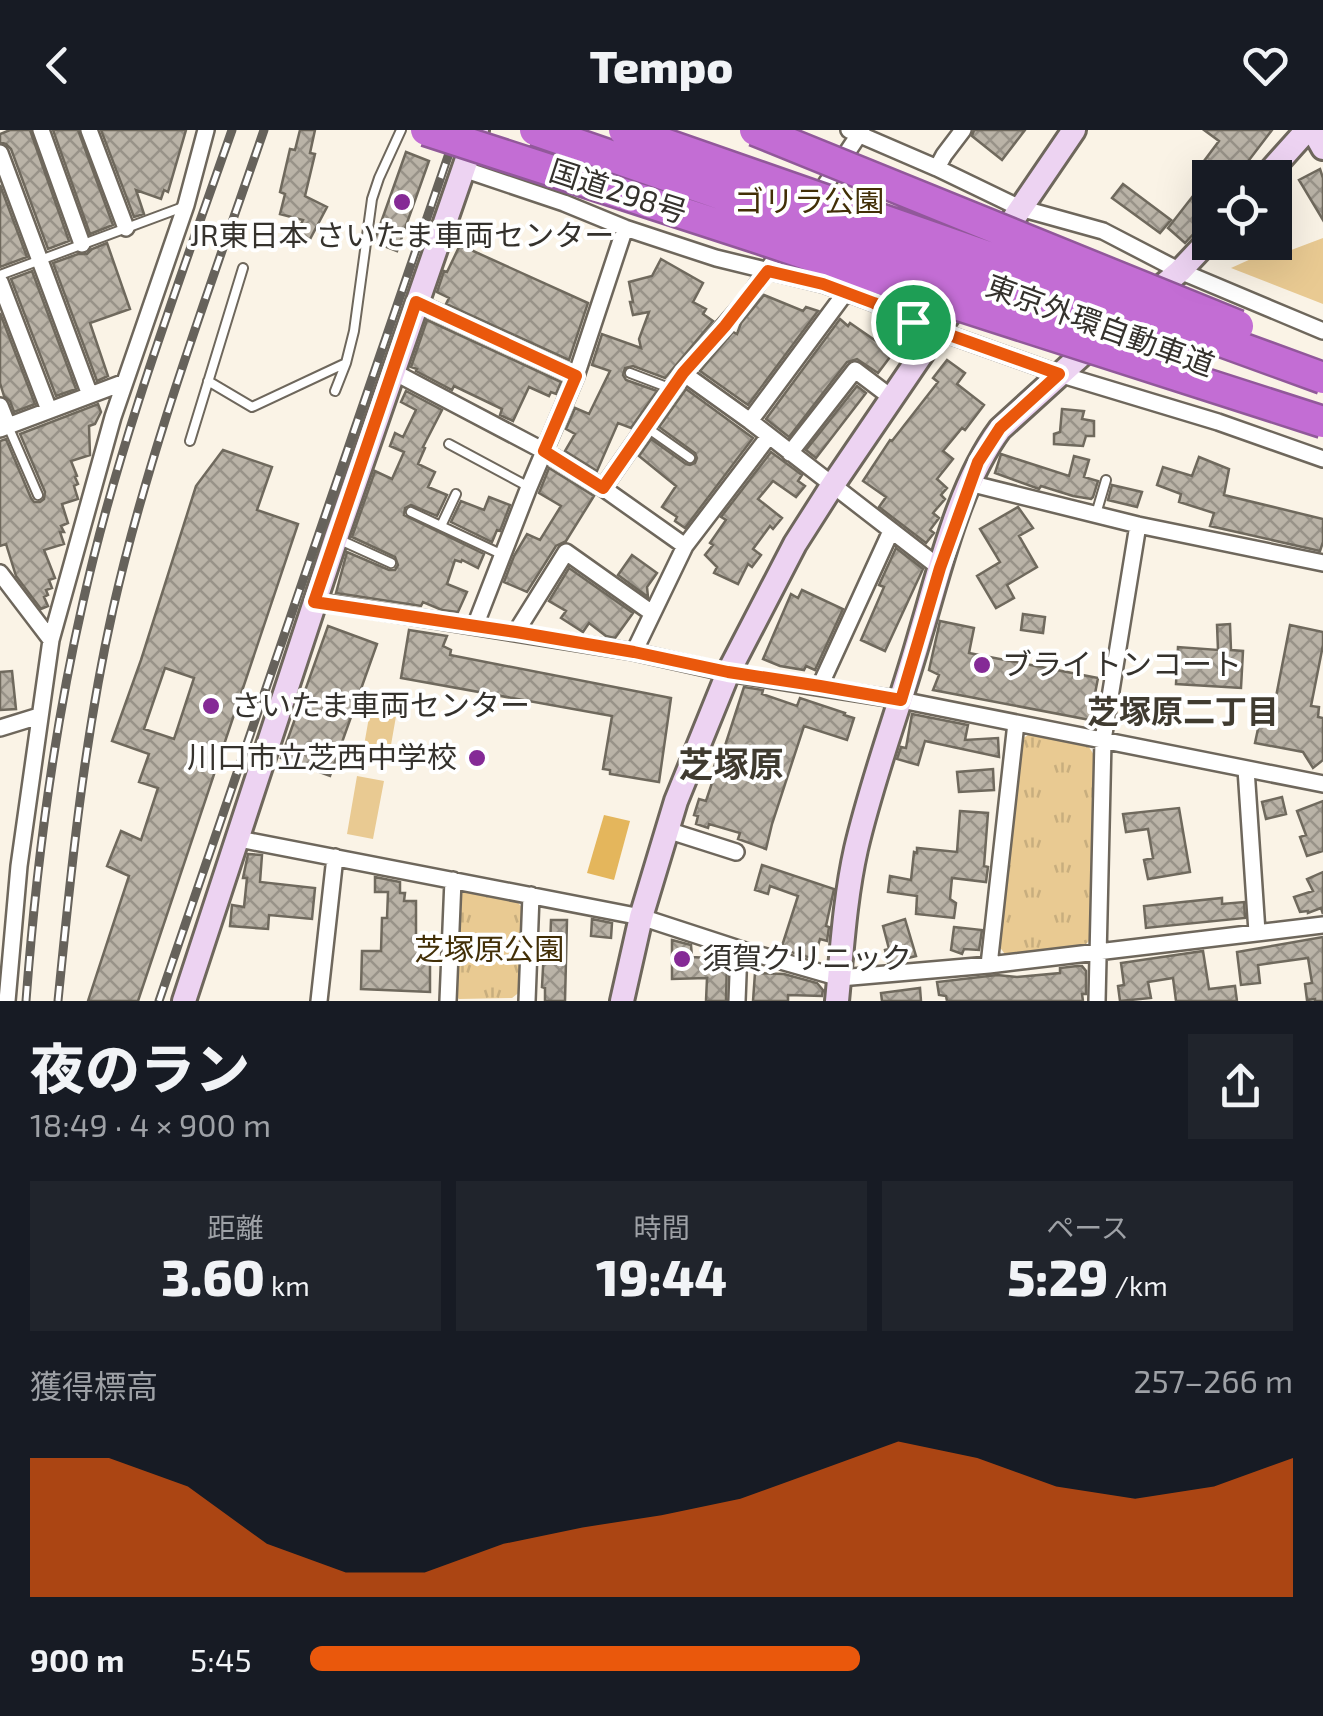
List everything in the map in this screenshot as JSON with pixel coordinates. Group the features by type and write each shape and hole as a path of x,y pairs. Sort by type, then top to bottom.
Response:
{"highway":[{"name":"国道298号","path":"426,130 1323,422"},
{"name":"東京外環自動車道","path":"535,130 1029,300 1323,407"},
{"name":"東京外環自動車道","path":"624,130 1323,378"},
{"path":"754,130 1323,361"}],"street":[{"path":"41,130 82,244"},
{"path":"90,130 126,228"},
{"path":"8,1001 19,866 52,640 113,417 186,206 206,130"},
{"path":"184,1001 314,602 477,130"},
{"path":"937,168 963,130"},
{"path":"622,1001 676,801 728,672 771,588 832,486 1074,130"},
{"path":"603,488 683,373 768,271 857,131 1020,208 1103,231 1180,272 1323,330"},
{"path":"1279,160 1302,132 1323,148"},
{"path":"0,153 90,395"},
{"path":"462,169 716,258 823,284 1059,374 1218,422 1323,460"},
{"path":"475,626 576,376 625,228"},
{"path":"838,989 856,850 969,483 1000,428 1192,258"},
{"path":"0,278 49,410"},
{"path":"750,421 846,292"},
{"path":"416,302 576,376"},
{"path":"790,452 855,370 892,398"},
{"path":"392,371 544,451 685,546"},
{"path":"683,373 940,568"},
{"path":"0,406 4,427 125,382"},
{"path":"634,652 685,546 769,436"},
{"path":"969,483 1138,524 1323,562"},
{"path":"1097,1001 1103,740 1138,524"},
{"path":"820,686 891,531"},
{"path":"516,632 566,552 652,614"},
{"path":"0,573 52,640"},
{"path":"314,602 516,632 901,700 1323,784"},
{"path":"0,728 39,716"},
{"path":"989,965 1016,723"},
{"path":"1246,769 1257,932"},
{"path":"667,830 736,852"},
{"path":"238,840 642,917 739,949 838,989 989,965 1323,925"},
{"path":"319,1001 335,857"},
{"path":"0,873 19,866"},
{"path":"448,1001 453,880"},
{"path":"527,1001 531,894"},
{"path":"738,1001 739,949"}],"lane":[{"path":"335,391 354,331 372,199 401,130"},
{"path":"0,278 186,206"},
{"path":"190,441 243,268"},
{"path":"208,381 252,407 346,362"},
{"path":"630,372 672,389"},
{"path":"646,426 690,458"},
{"path":"4,427 38,495"},
{"path":"448,444 529,487"},
{"path":"1096,514 1106,480"},
{"path":"441,526 456,494"},
{"path":"411,512 503,555"},
{"path":"336,538 391,562"}],"green space":[{"path":"1323,238 1323,304 1231,268 1249,260 1292,260 1292,250"},
{"path":"372,700 398,705 388,762 362,757"},
{"path":"1031,733 1087,744 1094,755 1090,940 1082,948 1007,957 999,946 1019,741"},
{"path":"357,776 384,781 373,839 347,834"},
{"name":"芝塚原公園","path":"465,888 516,900 523,909 521,991 512,998 459,999 453,994 459,892"}],"shaded area":[{"path":"604,815 630,821 614,880 587,873"}],"building":[{"path":"30,130 69,241 48,249 11,149 0,142 0,134"},
{"path":"53,130 78,130 113,225 90,234"},
{"path":"101,130 186,130 168,192 164,190 161,199 136,190 144,214 134,217"},
{"path":"300,130 315,130 310,153 315,154 305,196 327,207 309,241 296,234 303,220 280,214 285,194 280,192 290,149 295,150"},
{"path":"974,130 1025,130 1002,160 972,136"},
{"path":"1204,130 1272,130 1249,160 1205,160 1219,141"},
{"name":"JR東日本 さいたま車両センター","path":"406,152 429,161 397,251 374,242"},
{"path":"1320,169 1323,178 1323,220 1299,180"},
{"path":"1123,184 1171,220 1160,233 1112,198"},
{"path":"0,185 27,257 0,267"},
{"path":"1192,197 1192,235 1185,243 1168,228"},
{"path":"107,243 130,309 90,323 108,376 97,381 53,263 87,254"},
{"path":"460,245 588,303 569,360 446,304 449,298 437,292"},
{"path":"661,259 703,283 693,302 706,309 703,314 713,321 665,378 633,366 625,368 626,380 657,391 631,428 618,423 597,471 565,451 575,434 566,429 575,408 589,414 610,371 592,365 602,334 641,348 639,339 649,312 633,315 629,282 652,276"},
{"path":"32,271 76,389 56,396 11,279"},
{"path":"764,295 803,311 806,307 818,311 748,405 700,371 733,332 737,334"},
{"path":"0,313 35,404 14,412 0,383"},
{"path":"840,319 879,343 886,335 899,345 878,373 857,359 847,362 789,437 766,419"},
{"path":"427,320 561,382 556,394 551,392 549,396 529,387 513,421 500,415 502,409 416,371 411,367"},
{"path":"947,360 965,373 957,384 984,405 943,451 953,459 937,479 947,488 941,495 945,499 933,513 939,518 926,543 879,507 886,497 863,481 890,440 938,382 933,378"},
{"path":"857,386 866,393 816,458 806,450"},
{"path":"686,389 753,438 685,528 662,507 676,486 639,456 651,439 686,464 695,463 695,453 659,427"},
{"path":"406,391 442,410 418,464 435,472 428,487 447,495 437,516 411,505 405,508 404,515 484,554 478,568 455,560 447,584 467,592 458,612 423,602 421,606 336,593 347,552 389,570 398,565 395,557 352,537 375,471 392,479 404,452 390,446 395,433 403,437 416,410 401,402"},
{"path":"98,404 101,412 95,424 89,426 90,455 71,461 77,476 78,484 74,486 78,499 62,504 68,523 61,526 64,544 44,550 55,578 49,580 52,588 46,590 48,595 44,597 48,606 41,609 16,576 6,544 0,546 0,441 6,439 31,498 40,502 45,492 20,434"},
{"path":"1062,409 1084,411 1082,419 1094,421 1094,436 1086,436 1083,446 1054,444 1054,434 1060,432"},
{"name":"さいたま車両センター","path":"223,450 272,467 257,510 298,524 138,1001 88,1001 129,876 107,866 121,831 141,840 158,788 139,782 149,754 112,741 196,486","holes":["165,668 194,678 174,739 144,729"]},
{"path":"771,452 802,475 798,481 805,486 796,497 773,481 758,499 782,518 773,529 770,526 753,549 761,555 752,567 748,564 738,584 714,573 717,567 705,555 726,520 721,517"},
{"path":"1001,454 1069,476 1074,456 1089,460 1084,477 1098,481 1093,497 1073,496 1041,486 1039,489 995,473"},
{"path":"1199,457 1229,469 1224,495 1323,519 1320,551 1210,526 1214,513 1179,502 1181,494 1157,485 1163,467 1192,476"},
{"path":"549,468 594,496 527,592 504,582 527,534 540,540 561,506 539,493"},
{"path":"1112,485 1142,492 1137,507 1108,500"},
{"path":"489,497 510,505 492,542 451,522 461,501 484,510"},
{"path":"1018,507 1033,528 1019,536 1037,567 1007,585 1014,598 996,608 977,576 1000,562 980,529"},
{"path":"896,548 923,569 885,651 861,640"},
{"path":"632,555 657,573 647,587 648,597 618,575"},
{"path":"569,568 633,613 615,638 589,623 583,632 561,618 566,611 549,601"},
{"path":"802,590 843,609 815,670 780,666 763,659 791,594 798,598"},
{"path":"1023,614 1045,617 1043,633 1021,630"},
{"name":"ブライトンコート","path":"940,621 974,628 969,653 1098,678 1090,720 933,690 939,675 929,670"},
{"path":"1230,624 1231,650 1243,651 1241,688 1176,684 1178,647 1218,650 1217,625"},
{"path":"1290,625 1323,632 1311,706 1319,707 1318,717 1323,718 1323,760 1313,768 1303,752 1255,743 1263,705 1274,707"},
{"path":"328,626 377,644 330,776 281,758"},
{"path":"409,630 447,636 443,646 451,650 450,655 671,698 659,782 610,774 610,770 603,769 612,716 401,678"},
{"path":"12,671 16,709 0,710 0,672"},
{"path":"744,687 763,690 762,694 797,706 800,698 854,718 847,740 804,726 766,849 738,839 740,833 696,824 698,816 694,815 699,799 706,801 719,751 723,752"},
{"path":"912,714 968,725 965,740 998,738 999,757 925,741 918,765 897,759 901,747 906,748"},
{"path":"993,769 994,790 959,792 957,772"},
{"path":"1282,797 1286,814 1266,819 1262,802"},
{"path":"1323,801 1323,851 1307,856 1300,837 1306,835 1297,811"},
{"path":"1179,808 1190,872 1148,879 1144,860 1153,858 1148,829 1126,832 1123,814"},
{"path":"960,811 988,813 986,882 952,878 950,899 956,903 954,918 916,914 917,896 888,892 890,876 911,880 917,848 957,852"},
{"path":"248,854 262,855 260,882 315,888 312,919 269,915 268,929 230,926 232,905 244,907 247,878 243,878"},
{"path":"762,865 834,889 827,941 820,939 814,959 781,949 798,896 770,886 768,894 755,890"},
{"path":"1323,872 1323,914 1321,908 1300,912 1294,897 1313,891 1307,879"},
{"path":"375,877 400,882 404,901 416,901 416,948 430,948 430,992 361,989 362,951 381,951 382,918 387,918 388,892 375,892"},
{"path":"1222,898 1222,904 1244,902 1245,918 1146,928 1144,906"},
{"path":"592,919 612,923 611,938 591,936"},
{"path":"905,919 916,956 888,963 883,926"},
{"path":"551,920 567,920 565,1001 545,1001 542,987 544,949 550,949"},
{"path":"954,927 982,930 979,950 964,949 962,954 951,950"},
{"path":"1323,937 1323,1001 1307,1000 1305,984 1312,983 1308,958 1258,965 1260,983 1241,985 1237,952"},
{"path":"672,940 691,945 692,957 727,959 726,1001 706,1001 707,978 672,979"},
{"path":"1203,951 1209,989 1235,986 1237,1001 1176,1001 1173,978 1148,982 1151,998 1120,1001 1118,986 1124,985 1121,963"},
{"path":"1082,966 1086,971 1083,1001 947,1001 946,996 939,995 937,982 1060,973 1060,968"},
{"path":"755,973 784,974 817,983 823,990 822,996 788,995 788,1001 753,1001"},
{"path":"920,988 921,1001 882,1001 881,993"}],"railway":[{"path":"26,1001 47,800 83,602 132,423 232,130"},
{"path":"58,1001 86,755 113,609 163,427 264,130"},
{"path":"159,1001 457,130"}],"place":[{"name":"JR東日本 さいたま車両センター","path":"402,202"},
{"name":"ブライトンコート","path":"982,665"},
{"name":"さいたま車両センター","path":"211,706"},
{"name":"川口市立芝西中学校","path":"477,758"},
{"name":"須賀クリニック","path":"682,959"}],"district":[{"name":"芝塚原二丁目","path":"1183,712"},
{"name":"芝塚原","path":"731,765"}],"route":[{"path":"768,271 823,284 913,322 1059,374 1000,428 978,462 940,568 901,700 516,632 314,602 416,302 576,376 544,451 603,488 683,373 768,271"}],"park label":[{"name":"ゴリラ公園","path":"809,202"}]}
